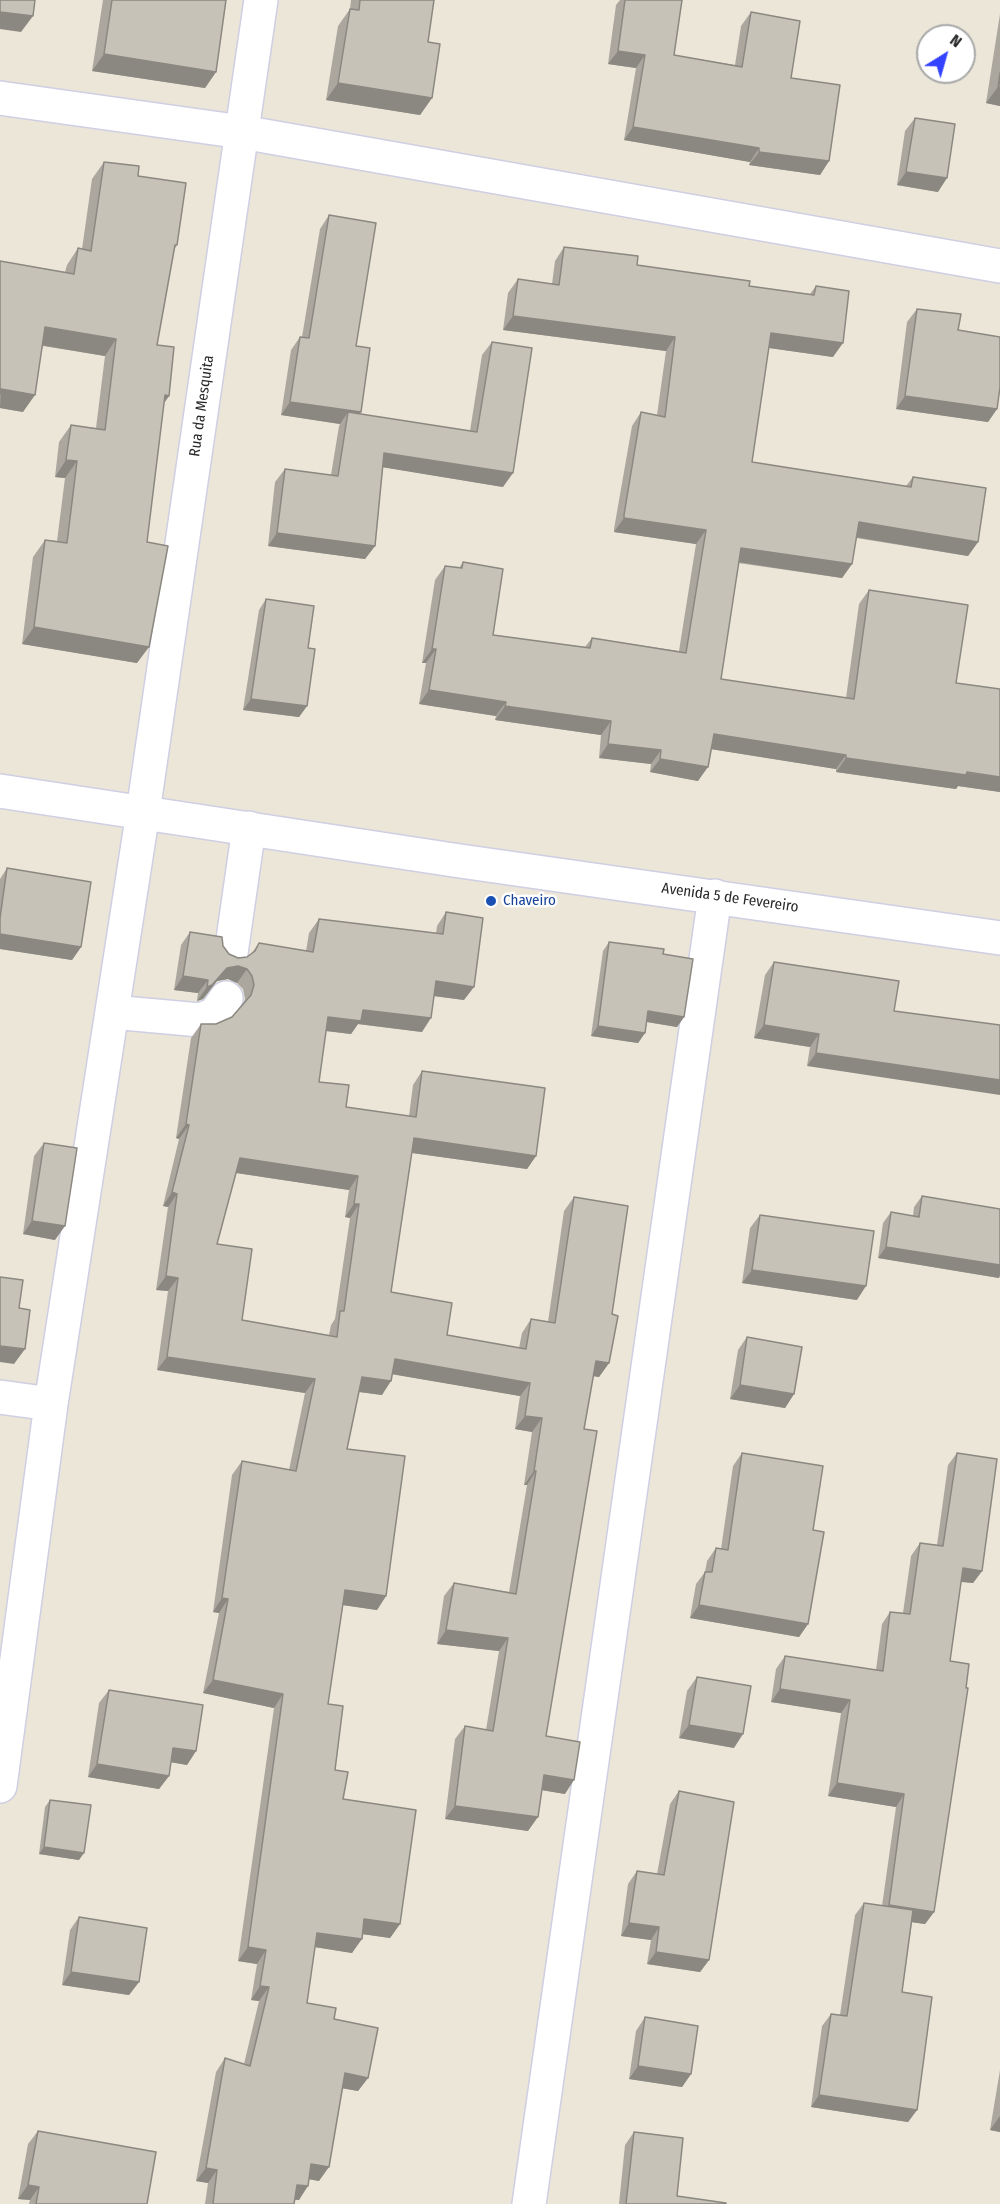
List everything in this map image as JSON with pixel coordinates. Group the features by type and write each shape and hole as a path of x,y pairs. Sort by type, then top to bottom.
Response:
{"street":[{"name":"Rua da Mesquita","path":"0,1786 51,1404 143,812 261,0"},
{"path":"0,98 242,132 1000,266"},
{"name":"Avenida 5 de Fevereiro","path":"0,791 460,861 1000,938"},
{"path":"231,953 249,828"},
{"path":"529,2204 715,896"},
{"path":"112,1012 200,1020 215,1014 226,998"},
{"path":"0,1397 51,1404"}],"building":[{"path":"0,0 35,0 33,16 0,12"},
{"path":"112,0 226,0 216,72 104,54"},
{"path":"360,0 434,0 428,42 440,44 432,98 338,83 350,9 359,10"},
{"path":"625,0 682,0 674,55 742,67 751,12 800,21 791,78 840,85 829,161 759,152 759,148 633,127 645,55 618,51"},
{"path":"915,118 955,124 947,178 906,172"},
{"path":"104,162 139,166 138,176 186,183 177,245 175,245 157,345 174,347 169,396 165,395 147,542 168,546 149,647 34,627 45,540 67,543 77,461 66,460 71,425 105,430 116,339 45,327 35,395 1,389 0,394 0,261 74,274 78,248 91,251"},
{"path":"329,215 376,223 356,346 370,348 361,412 290,402 300,337 309,338"},
{"path":"564,247 638,256 637,265 750,281 749,286 814,295 816,286 849,291 843,343 771,333 752,462 911,487 913,477 986,488 978,542 859,522 852,564 741,548 721,679 854,699 869,590 968,605 956,683 1000,689 1000,777 967,772 966,775 846,758 846,755 714,734 708,767 660,759 661,750 608,744 611,721 505,706 506,702 429,690 436,649 432,649 445,566 462,568 463,562 503,569 493,635 590,648 592,638 686,653 706,530 624,518 641,412 665,417 675,337 513,316 518,279 559,285"},
{"path":"917,309 961,314 958,330 1000,337 1000,387 997,409 905,396"},
{"path":"492,342 532,348 513,473 384,453 375,546 277,533 285,469 338,476 348,412 477,432"},
{"path":"266,599 314,606 308,648 315,649 307,706 251,699"},
{"path":"7,868 91,882 81,947 0,934"},
{"path":"446,912 483,918 474,987 436,981 431,1018 363,1010 361,1021 328,1017 319,1082 349,1085 346,1107 416,1117 422,1071 545,1088 536,1156 414,1138 391,1292 452,1303 447,1335 526,1349 531,1319 555,1323 574,1197 628,1206 612,1314 618,1316 609,1363 596,1361 584,1429 597,1431 546,1736 580,1742 574,1780 544,1775 538,1817 455,1806 465,1726 493,1731 508,1638 446,1630 454,1583 516,1594 536,1471 534,1471 542,1418 525,1416 530,1383 395,1359 391,1381 362,1377 347,1449 405,1456 386,1596 345,1590 328,1704 343,1706 335,1770 348,1772 343,1799 416,1810 400,1924 364,1919 362,1939 317,1933 307,2003 336,2008 334,2019 378,2028 368,2078 345,2073 329,2167 311,2164 308,2186 297,2185 294,2204 213,2204 217,2170 206,2168 225,2058 250,2066 269,1987 260,1986 266,1950 248,1947 283,1694 213,1680 228,1599 222,1598 242,1461 296,1471 315,1379 167,1357 178,1278 166,1276 177,1194 172,1192 189,1125 186,1124 201,1024 216,1024 232,1017 251,995 254,985 247,969 238,966 227,968 212,985 207,987 208,980 183,976 190,932 222,937 223,946 229,954 238,958 247,957 255,951 259,943 313,952 319,919 443,934","holes":["240,1158 358,1176 354,1204 359,1204 344,1311 340,1311 337,1337 242,1320 252,1249 217,1244"]},
{"path":"609,942 664,949 663,954 693,959 684,1017 648,1011 645,1033 598,1026"},
{"path":"774,962 899,981 894,1011 1000,1025 1000,1080 816,1053 819,1034 764,1025"},
{"path":"44,1143 77,1148 65,1226 32,1221"},
{"path":"922,1196 1000,1209 1000,1265 886,1247 891,1212 919,1217"},
{"path":"760,1215 874,1231 866,1286 752,1270"},
{"path":"0,1277 23,1280 19,1308 30,1310 25,1349 0,1346"},
{"path":"747,1337 802,1347 794,1394 740,1385"},
{"path":"742,1453 823,1466 813,1530 824,1532 808,1624 699,1605 705,1572 712,1572 716,1548 728,1550"},
{"path":"957,1453 997,1459 982,1571 963,1568 950,1661 969,1664 966,1688 968,1688 934,1912 889,1905 904,1794 837,1783 850,1700 780,1689 785,1656 883,1671 890,1612 910,1614 920,1543 943,1546"},
{"path":"697,1677 751,1686 743,1734 689,1725"},
{"path":"109,1690 203,1705 196,1751 173,1748 169,1776 97,1764"},
{"path":"679,1791 734,1802 709,1960 656,1952 659,1927 629,1923 637,1871 664,1875"},
{"path":"50,1800 91,1805 84,1853 44,1847"},
{"path":"864,1903 913,1910 902,1992 932,1997 917,2110 819,2095 831,2014 847,2016"},
{"path":"79,1917 147,1928 139,1982 71,1972"},
{"path":"645,2017 698,2026 691,2074 638,2066"},
{"path":"38,2131 156,2152 147,2204 36,2204 39,2187 28,2185"},
{"path":"634,2132 683,2138 677,2196 726,2204 626,2204"}],"place":[{"name":"Chaveiro","path":"491,901"}]}
